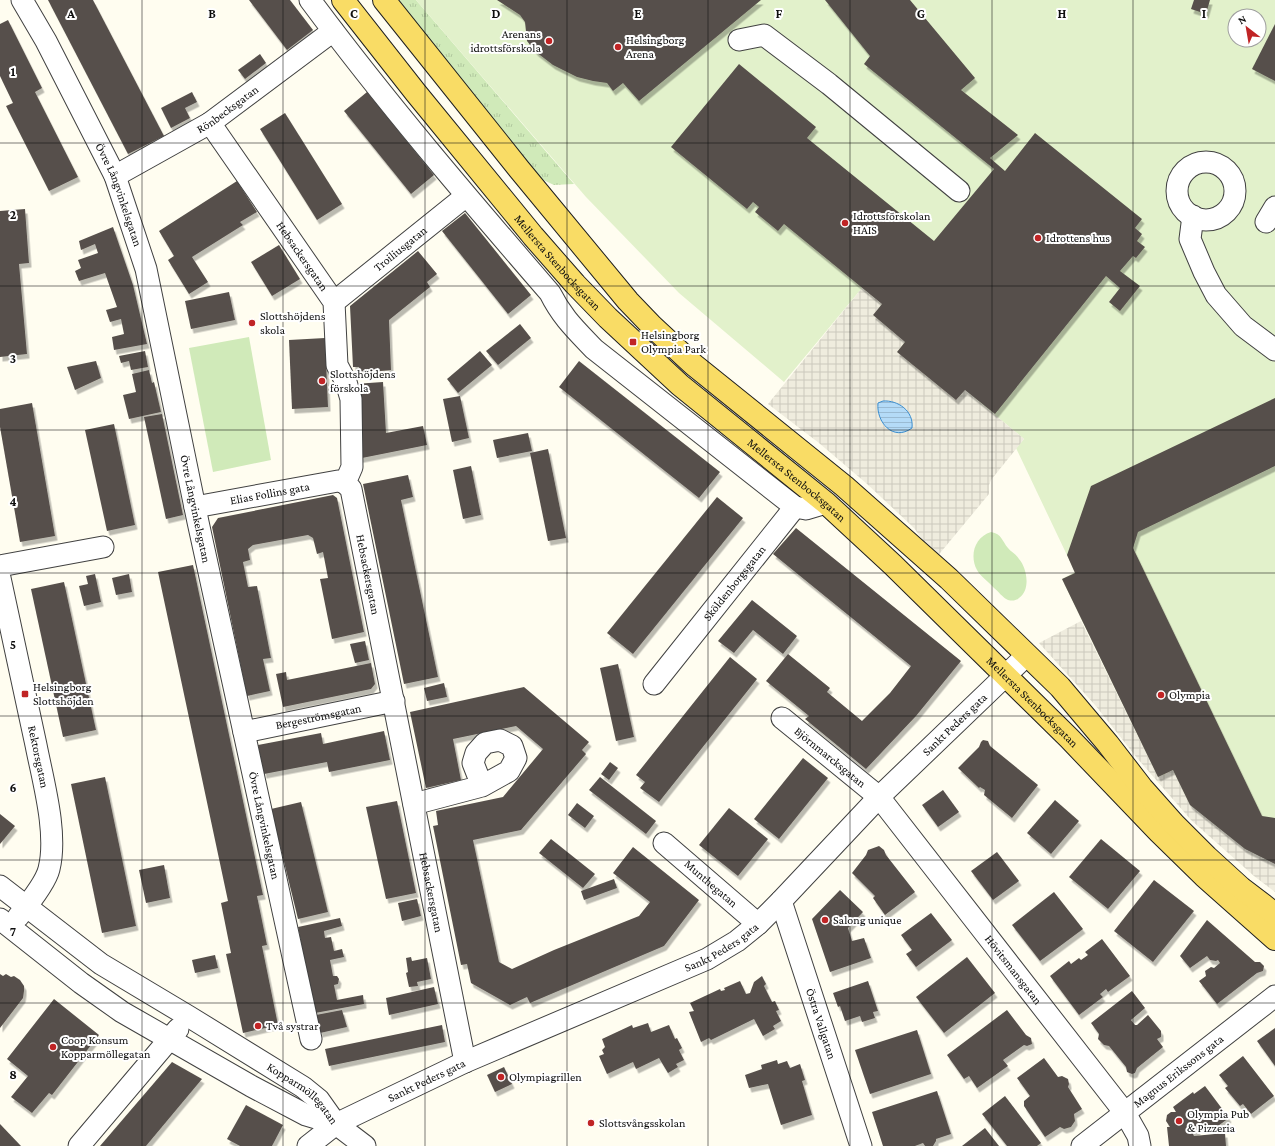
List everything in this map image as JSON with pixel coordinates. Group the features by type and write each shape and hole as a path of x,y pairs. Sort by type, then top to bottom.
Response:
{"main road":[{"name":"Mellersta Stenbocksgatan","path":"343,0 416,93 529,230 586,296 680,385 826,503 893,565 1069,738 1193,866 1275,939"},
{"name":"Mellersta Stenbocksgatan","path":"384,0 524,175 628,301 652,326 694,365 880,517 949,579 1060,688 1084,715 1142,788 1174,824 1241,888 1275,914"}],"street":[{"name":"Övre Långvinkelsgatan","path":"22,0 46,41 115,176 150,285 195,507 311,1039"},
{"name":"Mellersta Stenbocksgatan","path":"310,0 333,31 466,196 550,293 558,309 566,319 594,348 795,507"},
{"name":"Rönbecksgatan","path":"115,176 210,124 333,31"},
{"path":"739,40 764,35 829,84 959,191"},
{"name":"Hebsackersgatan","path":"210,124 334,302 337,365 346,382 351,399 352,467 345,483 351,489 465,1062"},
{"name":"Troiliusgatan","path":"334,302 466,196"},
{"path":"1193,216 1190,239 1216,296 1243,326 1275,350"},
{"name":"Elias Follins gata","path":"195,507 340,481 345,483"},
{"path":"795,507 806,509 826,503"},
{"name":"Sköldenborgsgatan","path":"654,684 795,507"},
{"path":"0,566 103,547"},
{"name":"Rektorsgatan","path":"0,578 43,781 50,820 52,851 49,870 26,907 5,923"},
{"name":"Sankt Peders gata","path":"308,1146 336,1124 465,1062 707,959 737,941 758,924 782,901 879,797 1027,655"},
{"name":"Bergeströmsgatan","path":"244,732 394,701"},
{"name":"Björnmarcksgatan","path":"782,718 879,797"},
{"path":"414,804 482,786"},
{"name":"Hövitsmansgatan","path":"879,797 1125,1113 1138,1136 1140,1146"},
{"name":"Munthegatan","path":"664,843 758,924"},
{"name":"Kopparmöllegatan","path":"0,886 102,964 303,1088 318,1100 336,1124"},
{"name":"Östra Vallgatan","path":"782,901 861,1146"},
{"name":"Kopparmöllegatan","path":"5,923 80,983 122,1012 251,1086 306,1115 336,1124"},
{"name":"Magnus Erikssons gata","path":"1082,1146 1275,996"},
{"path":"79,1146 188,1016"},
{"path":"336,1124 365,1146"}],"green space":[{"path":"399,0 416,0 574,184 554,185 541,179 436,49"},
{"path":"416,0 1275,0 1275,864 1245,849 1190,805 1173,771 1158,777 1062,579 1075,572 1016,448 1024,439 965,390 956,400 897,352 905,341 874,316 882,303 862,288 784,382 679,293 586,197"},
{"path":"249,337 271,460 213,472 189,348"},
{"path":"991,532 1000,536 1009,549 1022,563 1026,573 1026,585 1023,594 1018,599 1012,601 1002,596 977,570 974,558 975,547 977,542 985,534"}],"shaded area":[{"path":"862,288 882,304 873,315 905,342 897,352 965,390 1024,439 991,480 989,485 989,494 936,558 914,528 866,483 819,443 768,404","holes":["883,401 890,401 902,406 911,418 912,428 895,432 886,428 880,419"]},
{"path":"1081,621 1158,777 1173,770 1190,805 1245,849 1275,864 1275,892 1254,876 1191,820 1137,758 1095,705 1039,643"}],"water":[{"path":"883,401 894,402 904,408 910,416 912,428 905,432 898,433 887,428 880,417 878,410 878,403"}],"building":[{"path":"48,0 93,0 164,136 128,154"},
{"path":"249,0 290,0 313,30 287,50"},
{"name":"Helsingborg Arena","path":"497,0 761,0 639,101 623,83 613,91 607,83 577,77 553,65 536,52 527,41 525,22 520,15"},
{"name":"Idrottens hus","path":"825,0 910,0 975,78 961,90 1018,135 990,158 1005,171 1035,133 1142,219 1135,228 1142,234 1137,241 1145,247 1136,258 1133,256 1120,271 1140,286 1120,311 1109,302 1120,288 1106,276 995,414 965,390 956,400 897,352 905,342 873,315 882,304 784,224 778,231 755,212 759,207 753,202 747,209 671,147 739,64 816,127 807,138 934,241 994,169 864,64 870,56"},
{"path":"1194,0 1210,0 1206,14 1191,9"},
{"path":"8,20 42,88 35,92 78,177 49,191 6,106 13,103 0,76 0,24"},
{"path":"1275,24 1275,81 1252,69 1263,48 1267,48 1267,40"},
{"path":"260,54 266,63 245,79 238,70"},
{"path":"192,92 197,102 185,108 190,118 171,128 161,108"},
{"path":"367,92 434,175 411,194 344,111"},
{"path":"285,113 342,204 317,220 260,129"},
{"path":"237,181 257,212 240,222 243,225 192,257 208,282 189,294 168,260 174,256 159,231"},
{"path":"25,209 29,263 19,264 27,354 0,357 0,211"},
{"path":"465,213 531,295 508,314 442,231"},
{"path":"113,227 133,285 147,344 114,350 112,337 124,334 121,319 110,322 106,310 117,307 105,273 79,281 75,271 81,268 78,260 98,253 95,244 81,250 79,241"},
{"path":"279,245 300,279 272,296 251,262"},
{"path":"418,251 437,274 427,282 430,287 389,320 391,370 360,373 359,367 353,367 350,306"},
{"path":"229,292 235,320 191,329 185,301"},
{"path":"520,324 531,338 498,365 486,351"},
{"path":"325,338 328,407 292,409 289,340"},
{"path":"145,351 148,367 131,370 129,361 121,363 119,356"},
{"path":"480,351 492,365 458,393 447,379"},
{"path":"96,361 101,378 75,390 67,367"},
{"path":"579,361 720,472 699,498 559,387"},
{"path":"149,370 152,383 154,382 161,412 129,419 123,395 136,392 132,374"},
{"path":"383,382 386,433 423,426 427,445 357,459 354,384"},
{"path":"460,396 469,438 452,442 443,399"},
{"name":"Olympia","path":"1275,398 1275,466 1138,532 1133,548 1262,816 1275,818 1275,864 1245,849 1190,805 1173,770 1158,777 1062,579 1075,573 1067,555 1091,486"},
{"path":"32,403 55,536 20,542 0,427 0,409"},
{"path":"162,414 183,515 166,519 144,417"},
{"path":"114,424 135,525 107,531 85,430"},
{"path":"528,433 532,451 497,458 493,440"},
{"path":"548,449 566,538 548,541 530,453"},
{"path":"471,466 481,515 463,519 453,470"},
{"path":"408,475 413,497 401,500 438,677 404,684 363,484"},
{"path":"333,495 337,498 364,632 332,639 320,579 328,578 323,552 317,554 313,538 308,535 253,545 248,549 250,560 243,562 248,587 257,586 271,658 263,659 270,691 247,696 212,527 218,518"},
{"path":"717,497 743,518 633,654 607,633"},
{"path":"796,528 961,661 916,716 866,769 805,719 809,716 766,681 788,654 830,688 827,692 862,721 890,693 911,666 773,554"},
{"path":"193,565 263,895 257,896 267,945 262,946 278,1025 243,1033 226,954 231,953 221,903 228,901 158,572"},
{"path":"95,574 101,602 84,606 79,586 88,584 86,576"},
{"path":"129,574 132,592 116,595 112,578"},
{"path":"64,582 96,730 63,737 31,589"},
{"path":"752,600 797,636 783,654 753,630 734,653 718,641"},
{"path":"365,641 369,660 355,663 350,644"},
{"path":"730,657 757,679 659,802 640,788 645,782 636,775"},
{"path":"371,663 375,684 371,689 283,707 276,674 286,672 287,680"},
{"path":"618,664 634,737 616,741 600,668"},
{"path":"444,683 447,697 427,701 424,688"},
{"path":"524,687 589,742 582,750 586,754 521,830 473,840 499,962 512,969 554,950 639,916 650,902 613,873 633,847 699,900 664,946 530,1003 527,997 510,1005 471,983 467,964 461,965 433,826 438,825 436,811 503,797 543,749 516,726 453,739 461,780 426,788 410,712"},
{"path":"384,731 390,760 329,772 327,762 264,774 258,745 321,733 323,744"},
{"path":"983,740 988,741 990,746 1038,785 1012,818 984,795 985,790 980,787 979,788 958,768 979,747"},
{"path":"803,758 828,778 779,839 754,819"},
{"path":"610,762 618,768 609,780 601,774"},
{"path":"105,777 136,926 102,933 71,784"},
{"path":"600,777 656,821 646,834 589,790"},
{"path":"943,790 959,812 938,827 922,805"},
{"path":"1055,800 1079,821 1051,854 1027,833"},
{"path":"397,801 416,893 386,899 366,807"},
{"path":"301,802 328,912 298,919 271,809"},
{"path":"577,803 594,816 585,828 568,815"},
{"path":"729,808 768,839 738,876 699,845"},
{"path":"0,814 15,826 0,844"},
{"path":"551,839 595,874 583,888 539,853"},
{"path":"1101,839 1140,871 1108,909 1069,877"},
{"path":"879,846 884,850 886,855 915,892 885,915 873,898 875,896 852,873 866,855 868,850"},
{"path":"997,852 1019,881 993,900 971,871"},
{"path":"164,865 170,898 146,903 139,870"},
{"path":"614,879 617,888 584,900 581,891"},
{"path":"1154,880 1194,911 1153,962 1114,931"},
{"path":"840,890 863,912 848,928 852,941 864,938 871,958 830,972 812,919"},
{"path":"1054,892 1083,929 1040,961 1012,925"},
{"path":"417,899 421,916 402,921 398,903"},
{"path":"931,913 952,940 916,967 906,954 912,950 901,935"},
{"path":"340,918 342,926 324,931 325,938 331,937 334,951 342,949 344,957 330,960 333,976 337,976 339,979 338,984 334,985 337,1000 363,995 364,1004 315,1013 298,927"},
{"path":"1207,920 1255,962 1260,962 1264,966 1263,971 1257,973 1217,1004 1199,981 1206,976 1205,971 1211,967 1214,968 1220,963 1218,960 1210,960 1207,956 1190,968 1180,956"},
{"path":"1102,939 1130,976 1108,992 1106,989 1100,994 1103,997 1079,1015 1050,976 1069,961 1071,964 1079,958 1081,960 1088,955 1085,952"},
{"path":"215,955 218,968 195,973 192,960"},
{"path":"411,957 412,961 427,958 431,979 417,982 418,986 409,987 406,973 408,972 406,958"},
{"path":"967,957 995,993 944,1033 916,997"},
{"path":"0,974 3,976 6,974 11,977 14,976 20,980 24,986 24,991 23,998 0,1028"},
{"path":"762,976 766,984 764,986 772,1002 775,1001 779,1010 776,1011 781,1021 773,1026 775,1029 763,1036 754,1019 711,1040 709,1038 701,1042 689,1012 694,1011 690,1003 720,989 721,991 725,990 724,988 740,981 746,994 750,993 754,982"},
{"path":"868,981 878,1011 873,1012 875,1018 862,1022 860,1016 845,1021 840,1006 838,1007 833,993"},
{"path":"434,987 438,1004 389,1015 386,998"},
{"path":"1132,991 1145,1008 1131,1020 1135,1025 1137,1025 1148,1015 1161,1031 1161,1037 1157,1039 1163,1047 1137,1068 1135,1073 1132,1074 1127,1072 1126,1067 1109,1046 1104,1045 1098,1039 1099,1034 1091,1023"},
{"name":"Coop Konsum Kopparmöllegatan","path":"54,999 99,1035 52,1095 49,1093 32,1113 11,1097 28,1076 7,1059"},
{"path":"342,1010 347,1027 320,1033 316,1015"},
{"path":"1007,1010 1026,1035 1031,1038 1032,1044 1027,1046 1024,1045 1003,1060 1008,1066 977,1088 969,1076 964,1079 947,1055"},
{"path":"648,1023 651,1032 669,1025 675,1039 677,1038 682,1048 679,1050 684,1060 676,1064 678,1067 668,1073 659,1058 636,1069 633,1062 607,1074 599,1056 604,1054 602,1050 605,1047 602,1039 632,1025 633,1028"},
{"path":"442,1025 445,1042 329,1066 325,1049"},
{"path":"1275,1028 1275,1066 1257,1041"},
{"path":"917,1030 931,1074 870,1094 855,1050"},
{"path":"1243,1056 1274,1096 1251,1114 1243,1104 1240,1106 1225,1088 1228,1086 1219,1075"},
{"path":"1044,1058 1058,1077 1062,1076 1068,1079 1068,1087 1082,1109 1074,1114 1075,1121 1071,1127 1064,1129 1060,1127 1045,1137 1024,1106 1024,1101 1030,1096 1017,1078"},
{"path":"777,1060 778,1064 787,1061 790,1068 800,1064 805,1080 802,1081 812,1115 781,1125 768,1084 749,1088 745,1075 762,1069 761,1065"},
{"path":"172,1062 202,1079 146,1146 100,1146"},
{"path":"504,1067 512,1084 495,1092 487,1075"},
{"path":"1205,1086 1229,1118 1215,1128 1209,1128 1206,1124 1199,1124 1198,1130 1193,1134 1194,1136 1225,1133 1226,1146 1169,1146 1167,1127 1170,1127 1166,1121 1167,1115 1171,1112 1176,1112 1173,1107 1193,1092 1194,1094"},
{"path":"937,1091 951,1134 936,1139 933,1146 925,1146 923,1143 915,1146 883,1146 872,1112"},
{"path":"1005,1096 1041,1143 1037,1146 1007,1146 982,1114"},
{"path":"246,1105 283,1125 272,1146 240,1146 227,1139"},
{"path":"0,1124 21,1146 0,1146"},
{"path":"985,1128 999,1146 962,1146"}],"place":[{"name":"Arenans idrottsförskola","path":"549,41"},
{"name":"Helsingborg Arena","path":"618,47"},
{"name":"Idrottsförskolan HAIS","path":"845,223"},
{"name":"Idrottens hus","path":"1038,238"},
{"name":"Slottshöjdens skola","path":"252,323"},
{"name":"Helsingborg Olympia Park","path":"633,342"},
{"name":"Slottshöjdens förskola","path":"322,381"},
{"name":"Helsingborg Slottshöjden","path":"25,694"},
{"name":"Olympia","path":"1161,695"},
{"name":"Salong unique","path":"825,920"},
{"name":"Två systrar","path":"258,1026"},
{"name":"Coop Konsum Kopparmöllegatan","path":"53,1047"},
{"name":"Olympiagrillen","path":"501,1077"},
{"name":"Olympia Pub & Pizzeria","path":"1179,1121"},
{"name":"Slottsvångsskolan","path":"591,1123"}]}
